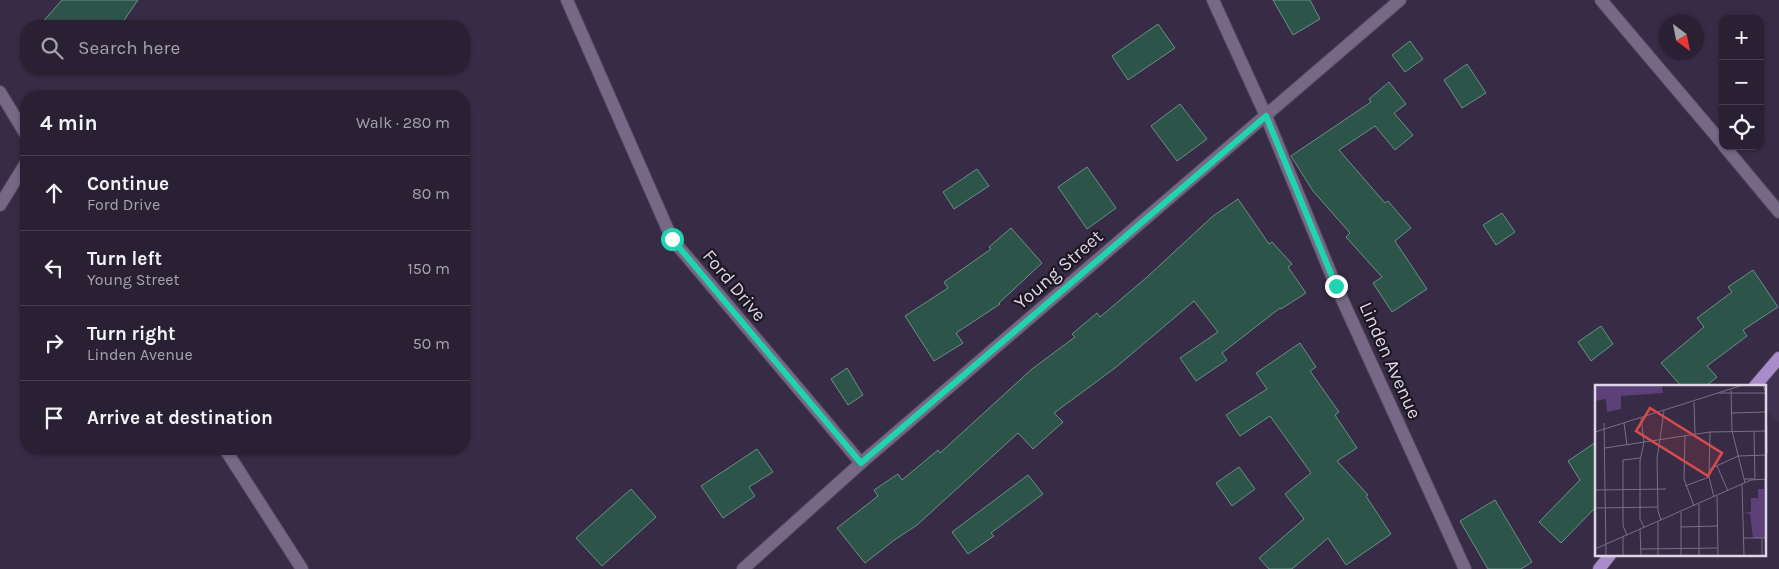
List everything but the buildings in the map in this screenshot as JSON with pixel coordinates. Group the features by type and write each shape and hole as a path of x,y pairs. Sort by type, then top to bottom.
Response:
{"main road":[{"path":"1756,385 1779,358"},
{"path":"1598,569 1609,556"}],"street":[{"name":"Ford Drive","path":"566,0 672,239 861,463"},
{"name":"Linden Avenue","path":"1213,0 1266,116 1336,286 1465,569"},
{"name":"Young Street","path":"743,569 861,463 1400,0"},
{"path":"1601,0 1719,139"},
{"path":"0,92 20,125"},
{"path":"1728,150 1779,212"},
{"path":"0,205 20,173"},
{"path":"229,455 302,569"}],"shaded area":[{"path":"1779,358 1779,423 1766,411 1766,385 1756,385"}],"route":[{"path":"672,239 861,463 1266,116 1336,286"}]}
